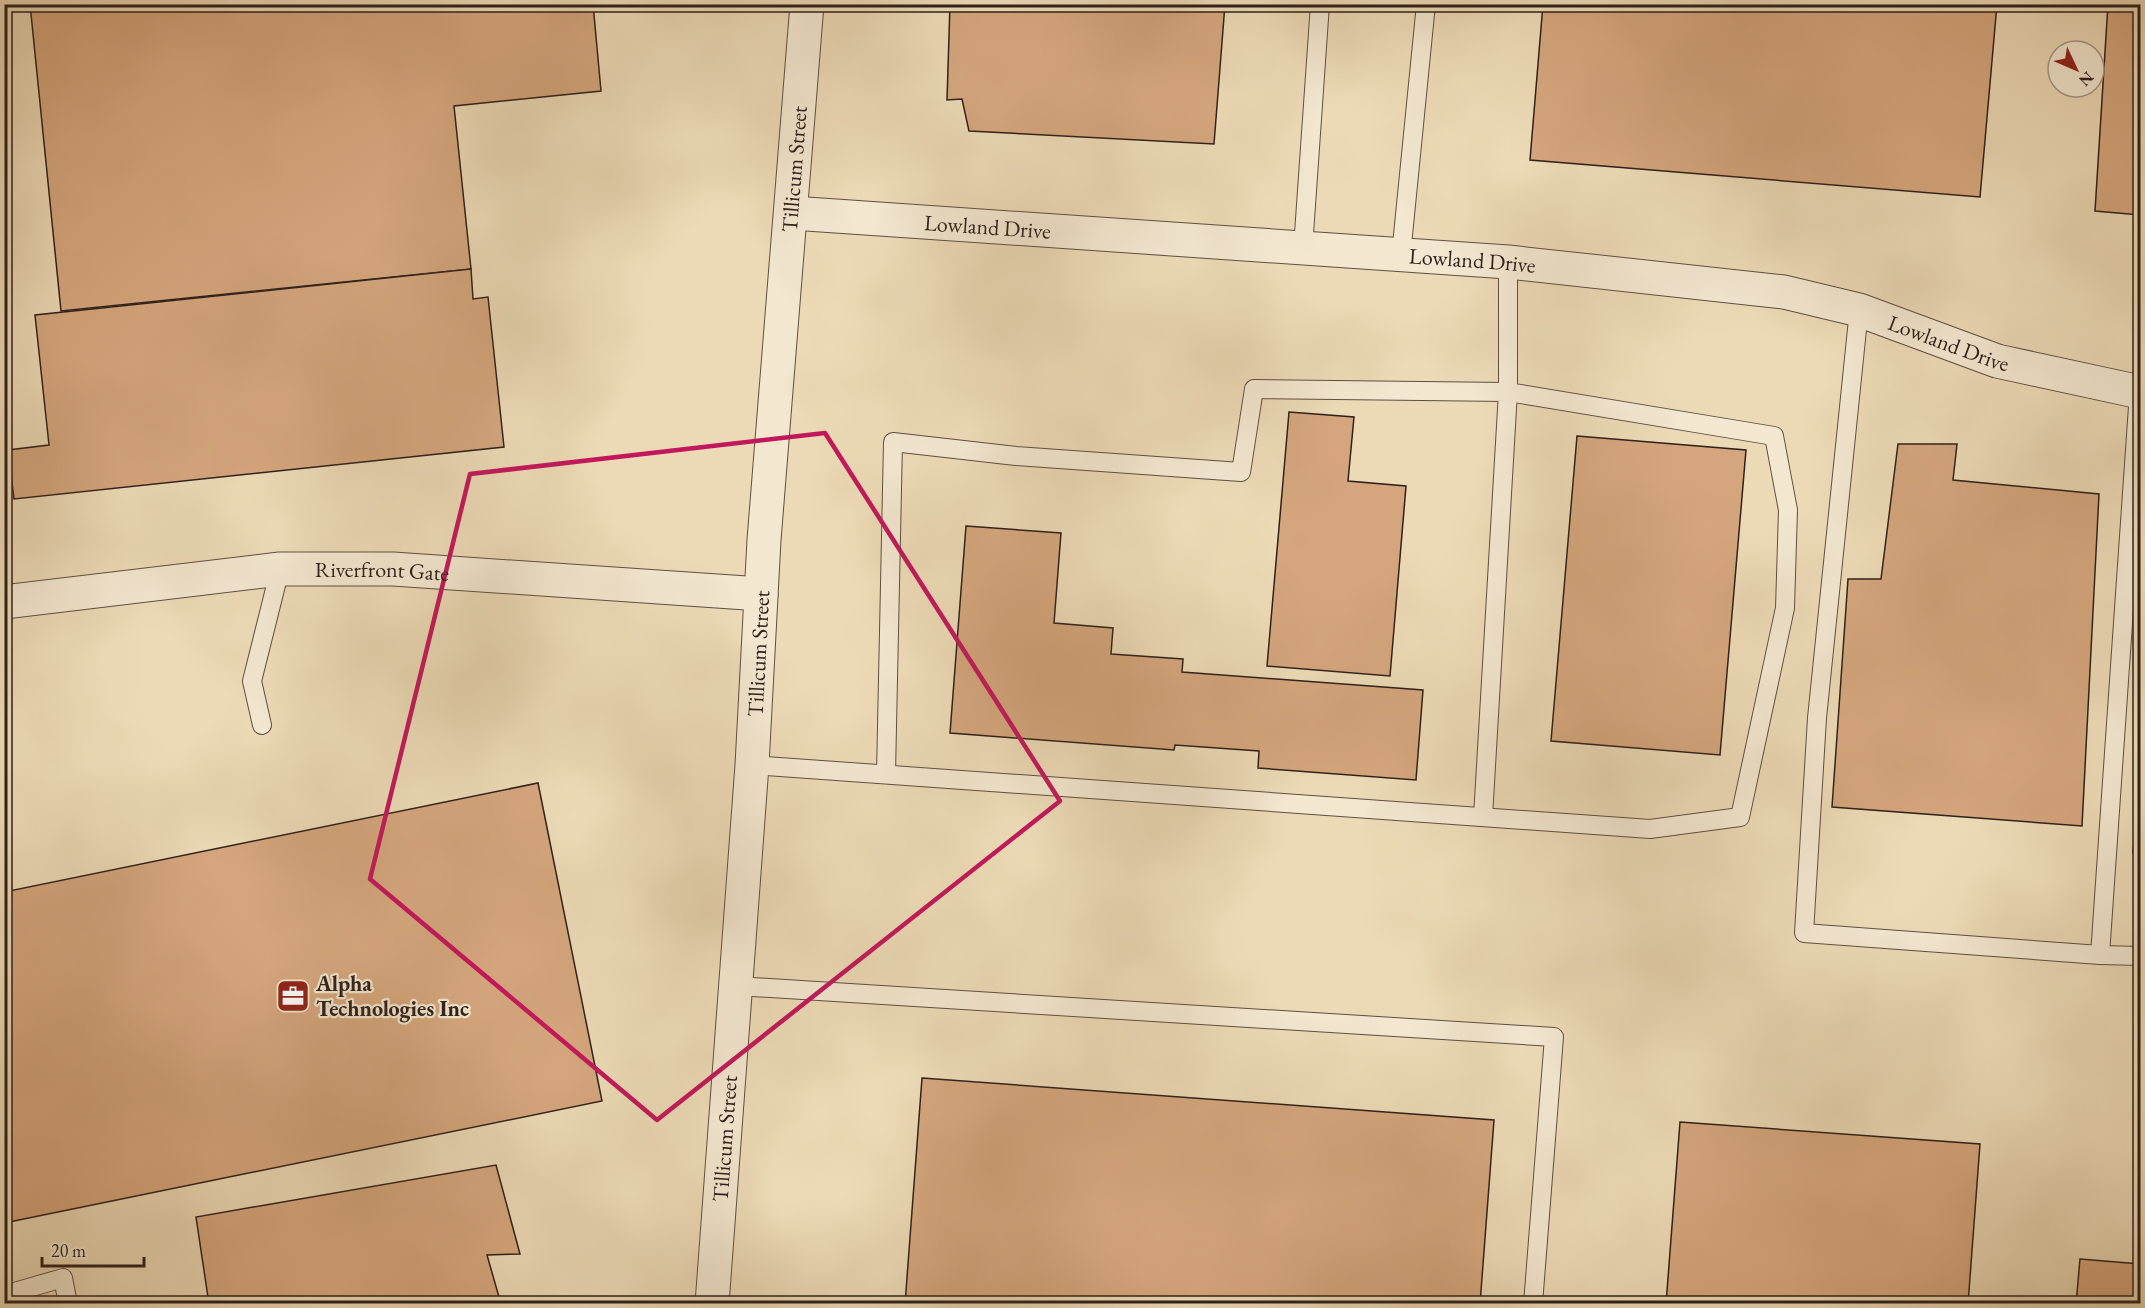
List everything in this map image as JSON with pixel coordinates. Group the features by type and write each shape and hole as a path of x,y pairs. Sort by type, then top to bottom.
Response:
{"street":[{"name":"Tillicum Street","path":"712,1304 737,986 761,594 807,4"},
{"name":"Lowland Drive","path":"792,213 1508,262 1784,292 1859,310 1997,361 2140,392"},
{"name":"Riverfront Gate","path":"4,603 280,569 393,569 761,594"}],"lane":[{"path":"1303,248 1320,4"},
{"path":"1401,255 1426,4"},
{"path":"1483,817 1508,392 1508,262"},
{"path":"1859,310 1817,718 1804,933 2140,956"},
{"path":"752,765 1650,829 1740,817 1785,608 1788,510 1774,436 1508,392 1254,389 1241,472 1016,456 893,442 886,774"},
{"path":"2100,955 2136,517 2140,392"},
{"path":"262,725 252,681 280,569"},
{"path":"737,986 1554,1038 1533,1304"},
{"path":"4,1295 63,1278 68,1304"}],"highlighted area":[{"path":"825,433 1060,801 657,1120 370,879 470,474"}],"building":[{"path":"30,4 593,4 601,91 454,106 471,269 61,311"},
{"path":"950,4 1225,4 1214,144 969,131 962,99 947,100"},
{"path":"1543,4 1997,4 1980,197 1530,160"},
{"path":"2108,4 2140,4 2140,215 2095,211 2102,99 2106,99"},
{"path":"471,269 473,299 488,297 504,447 14,499 8,450 49,445 35,315"},
{"path":"1289,412 1354,417 1348,481 1406,486 1390,676 1267,666"},
{"path":"1577,436 1746,450 1720,755 1551,741"},
{"path":"1898,444 1957,444 1953,480 2099,494 2082,826 1832,807 1848,579 1881,579"},
{"path":"966,526 1061,533 1054,623 1113,628 1111,654 1183,659 1182,672 1423,690 1416,780 1258,768 1259,751 1175,745 1174,750 950,733"},
{"path":"2140,765 2140,853 2133,853"},
{"name":"Alpha Technologies Inc","path":"538,783 602,1101 4,1223 4,892"},
{"path":"922,1078 1494,1120 1480,1304 905,1304"},
{"path":"1680,1122 1980,1144 1968,1304 1666,1304"},
{"path":"496,1165 520,1254 487,1255 501,1304 209,1304 196,1217"},
{"path":"2080,1259 2140,1264 2140,1304 2076,1304"}],"place":[{"name":"Alpha Technologies Inc","path":"293,996"}]}
